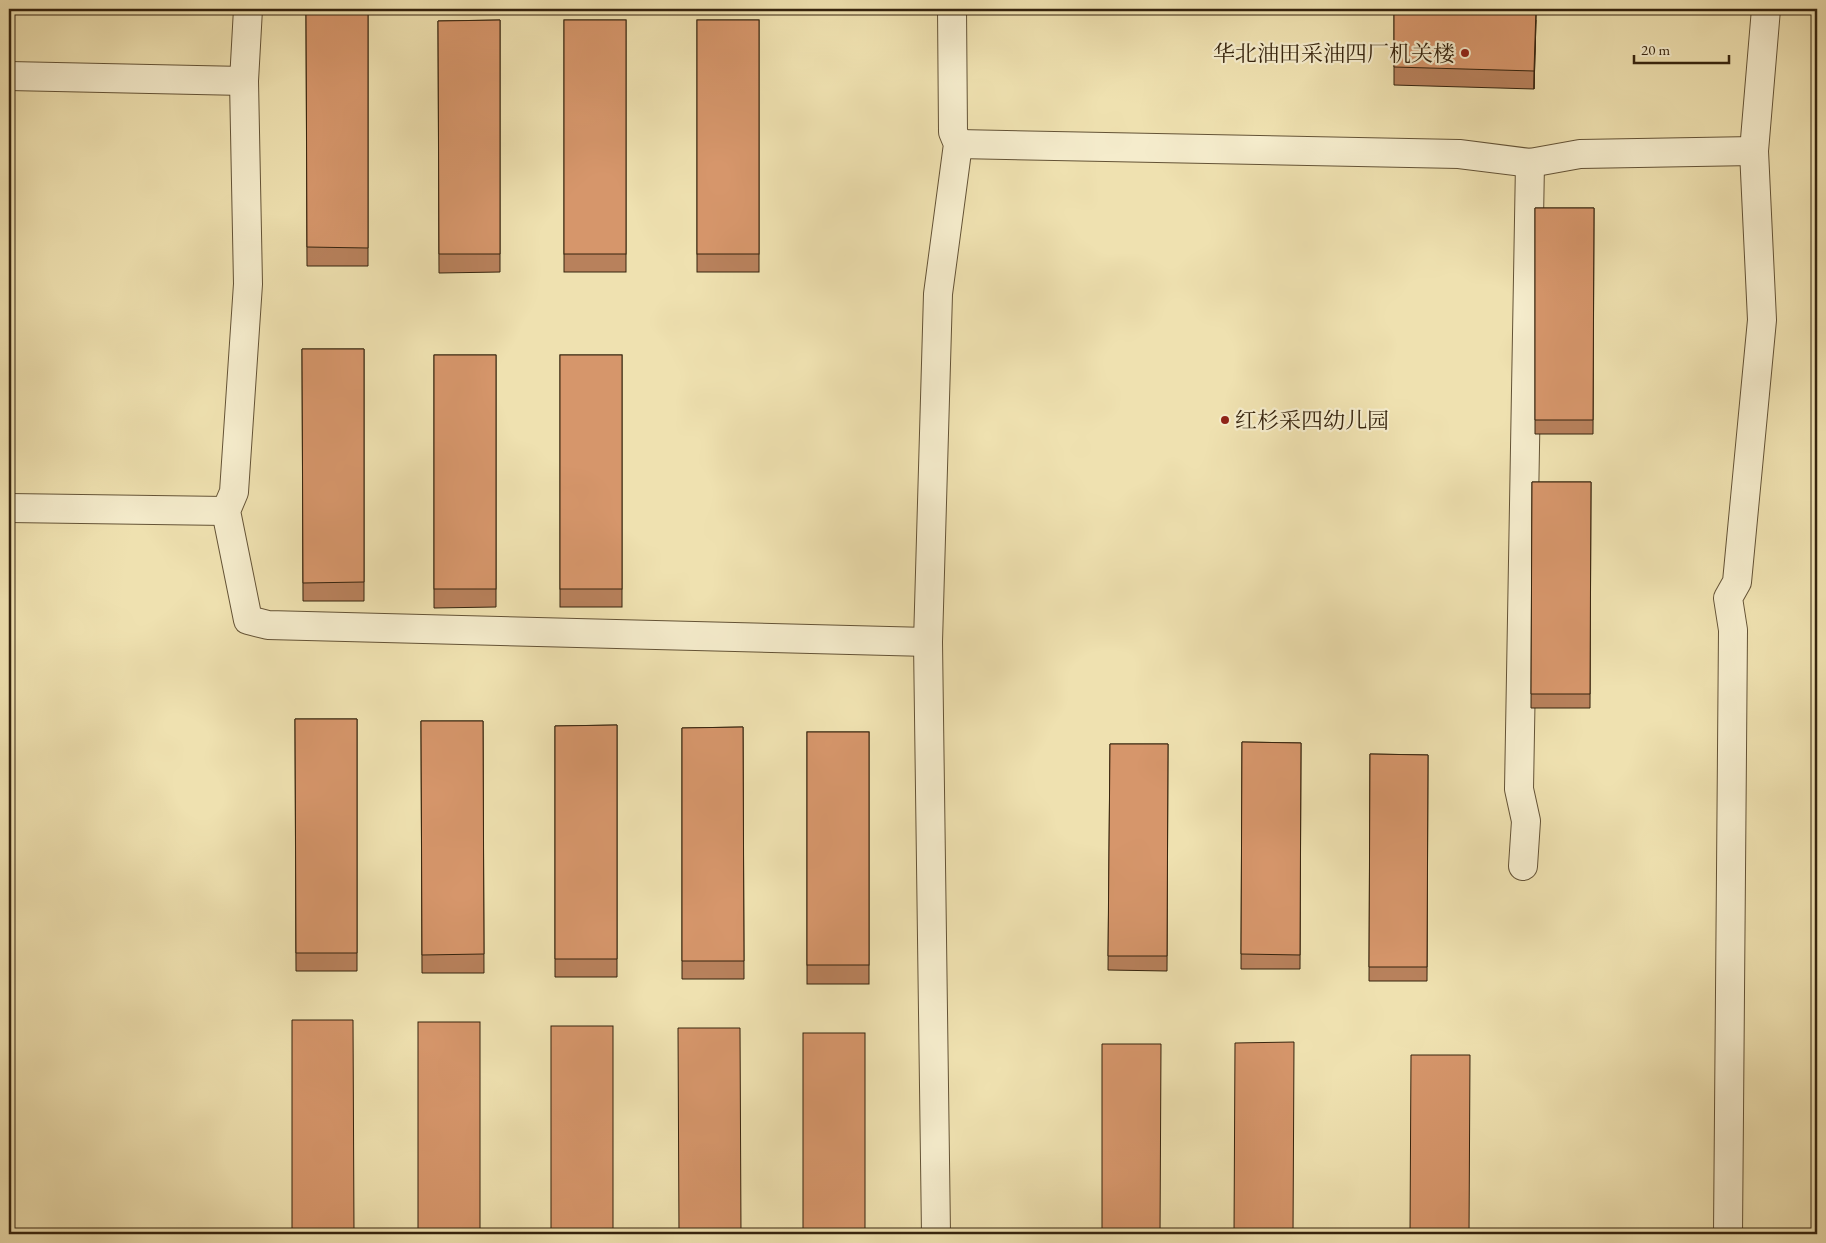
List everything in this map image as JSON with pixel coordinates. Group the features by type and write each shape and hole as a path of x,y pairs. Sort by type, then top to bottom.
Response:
{"street":[{"path":"248,9 244,81 248,284 234,492 226,511 248,620 268,625 928,642"},
{"path":"936,1234 928,642 938,294 958,144 953,132 952,9"},
{"path":"1728,1234 1733,630 1728,598 1737,582 1762,320 1754,151 1766,9"},
{"path":"9,76 244,81"},
{"path":"958,144 1459,154 1530,163 1580,154 1754,151"},
{"path":"1523,866 1526,821 1519,789 1530,163"},
{"path":"9,508 226,511"}],"building":[{"name":"华北油田采油四厂机关楼","path":"1394,9 1536,9 1534,71 1394,67"},
{"path":"306,14 368,14 368,248 307,247"},
{"path":"500,20 500,254 439,254 438,21"},
{"path":"564,20 626,20 626,254 564,254"},
{"path":"697,20 759,20 759,254 697,254"},
{"path":"1535,208 1594,208 1593,420 1535,420"},
{"path":"302,349 364,349 364,582 303,583"},
{"path":"434,355 496,355 496,589 434,589"},
{"path":"560,355 622,355 622,589 560,589"},
{"path":"1532,482 1591,482 1590,694 1531,694"},
{"path":"295,719 357,719 357,953 296,953"},
{"path":"421,721 483,721 484,954 422,955"},
{"path":"617,725 617,959 555,959 555,726"},
{"path":"743,727 744,961 682,961 682,728"},
{"path":"807,732 869,732 869,965 807,965"},
{"path":"1242,742 1301,743 1300,955 1241,954"},
{"path":"1110,744 1168,744 1167,956 1108,956"},
{"path":"1370,754 1428,755 1427,967 1369,967"},
{"path":"292,1020 353,1020 354,1234 292,1234"},
{"path":"418,1022 480,1022 480,1234 418,1234"},
{"path":"551,1026 613,1026 613,1234 551,1234"},
{"path":"678,1028 740,1028 741,1234 679,1234"},
{"path":"803,1033 865,1033 865,1234 803,1234"},
{"path":"1294,1042 1293,1234 1234,1234 1235,1043"},
{"path":"1102,1044 1161,1044 1160,1234 1102,1234"},
{"path":"1411,1055 1470,1055 1469,1234 1410,1234"}],"place":[{"name":"华北油田采油四厂机关楼","path":"1465,53"},
{"name":"红杉采四幼儿园","path":"1225,420"}]}
